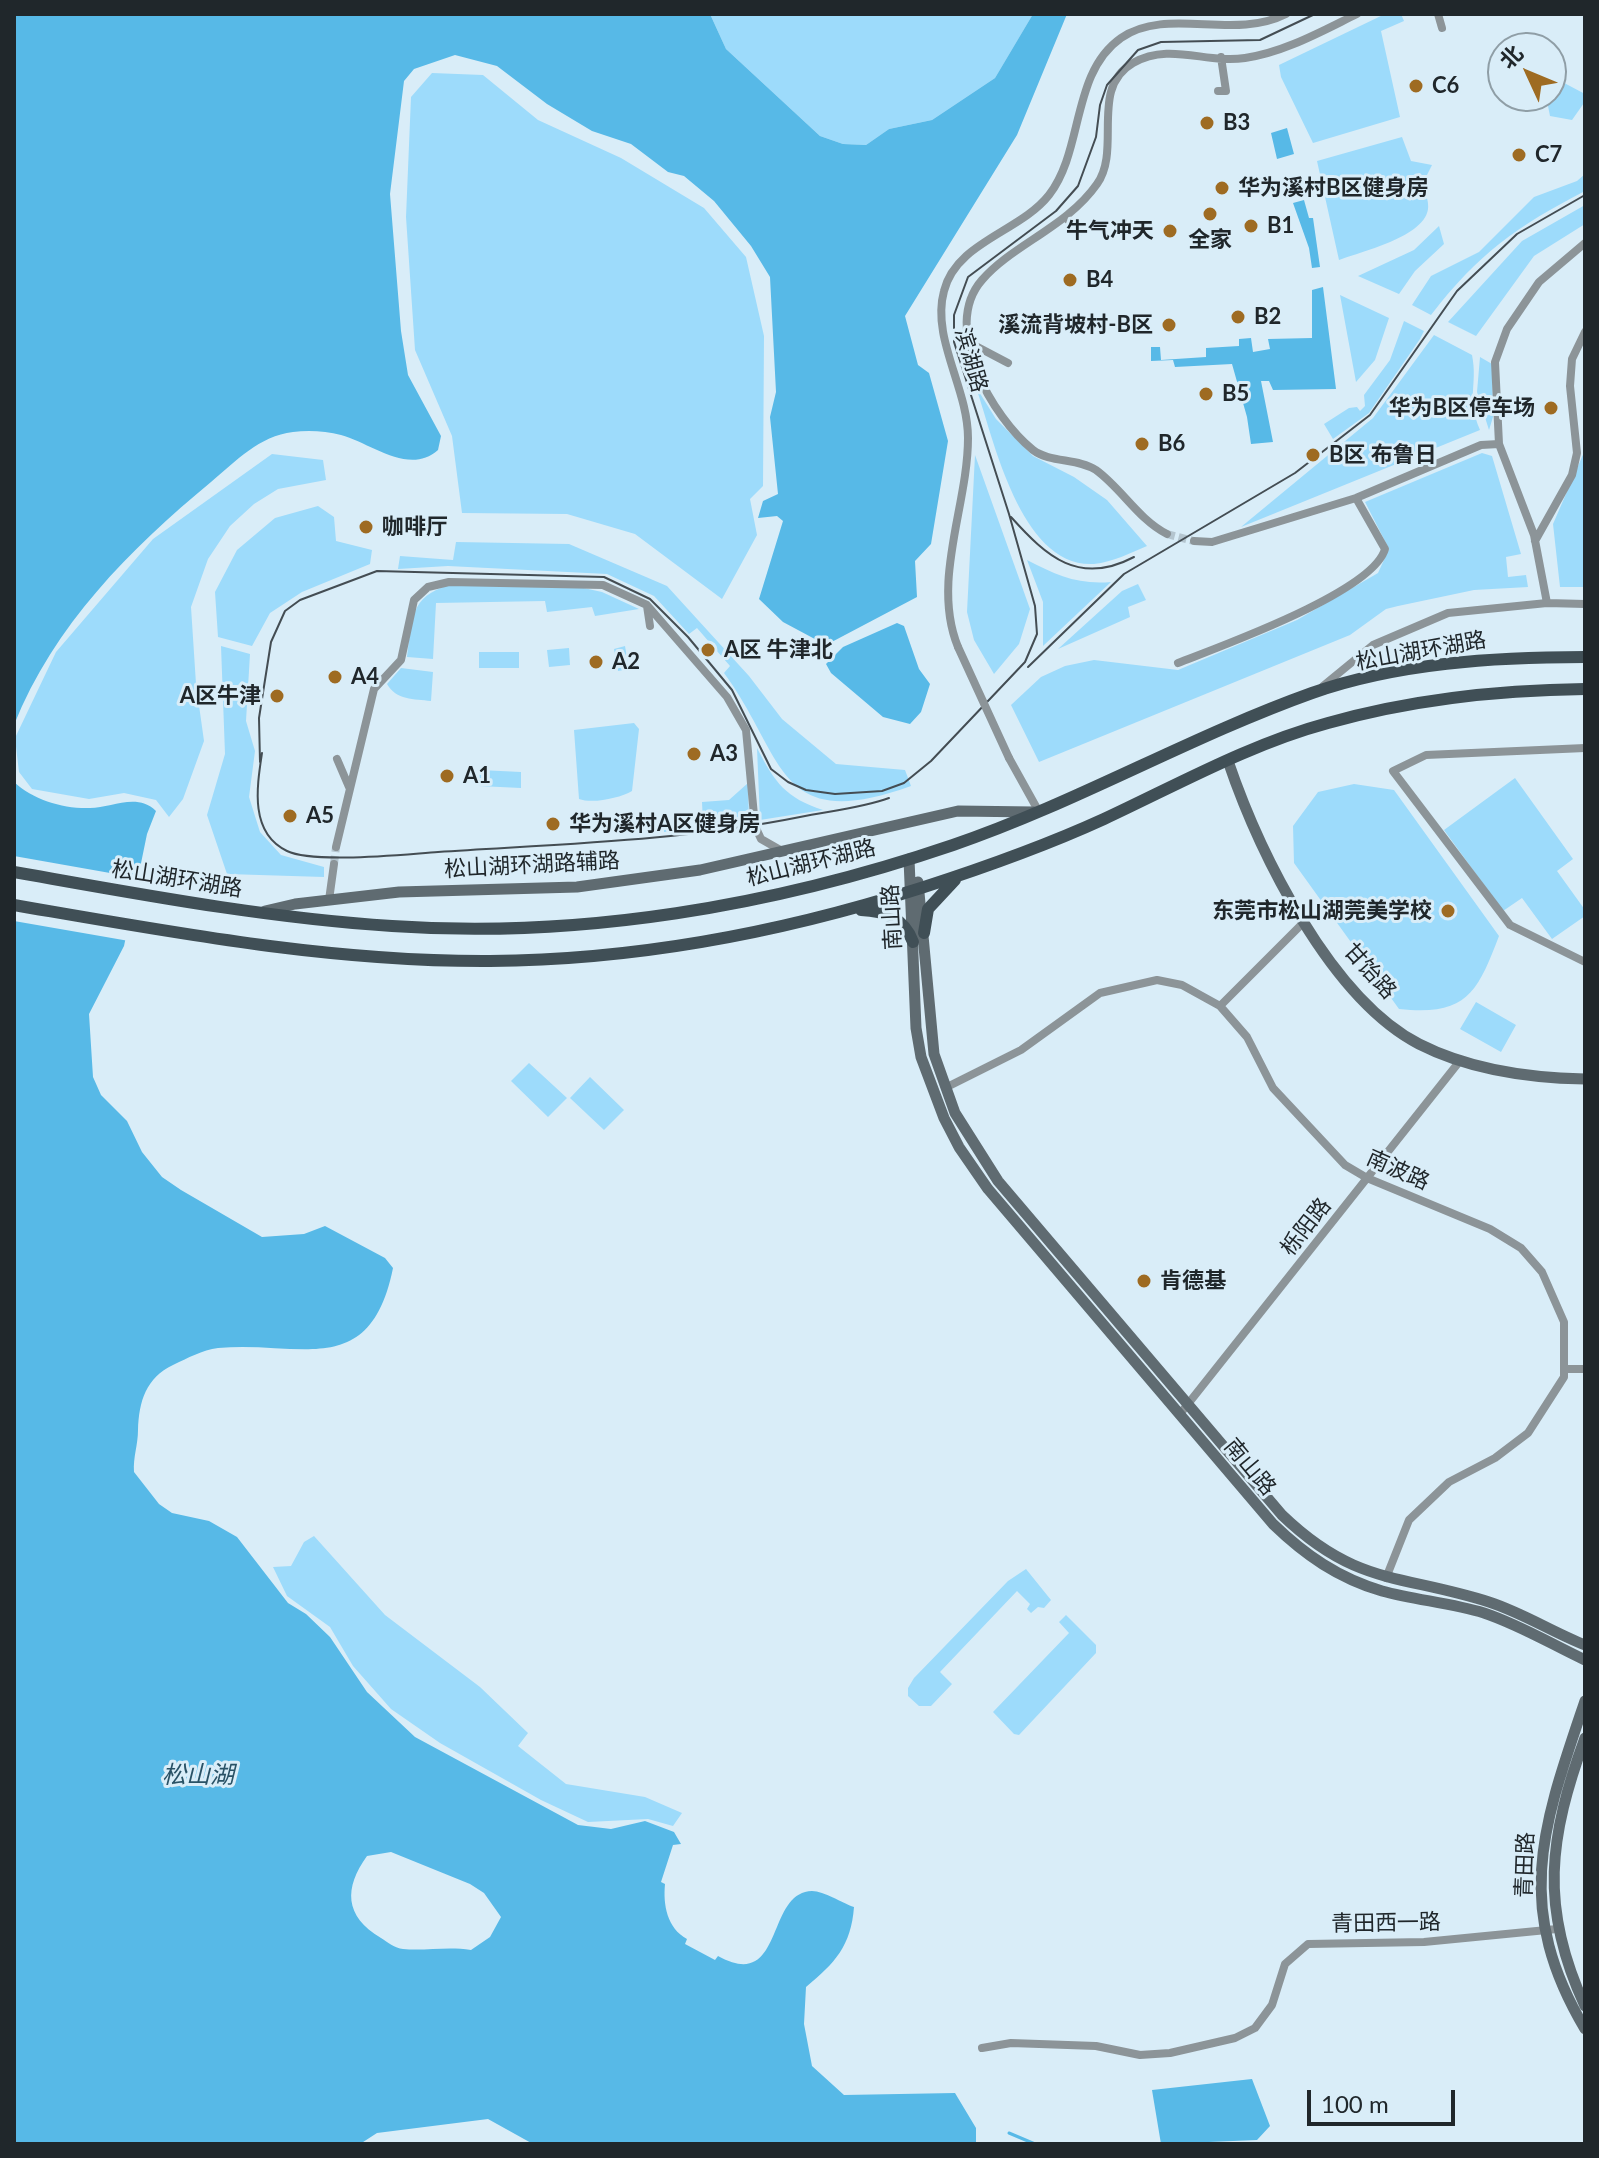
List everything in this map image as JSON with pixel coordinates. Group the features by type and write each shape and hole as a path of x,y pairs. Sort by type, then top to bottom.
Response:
{"main road":[{"name":"松山湖环湖路","path":"14,872 261,912 395,927 577,925 753,899 909,859 1039,812 1183,743 1316,692 1488,658 1585,657"},
{"path":"14,905 296,950 384,957 542,959 697,942 846,910 963,874 1065,836 1228,761 1325,723 1415,703 1491,691 1585,689"},
{"name":"甘饴路","path":"1228,761 1266,858 1305,921 1349,982 1388,1021 1416,1042 1459,1062 1585,1079"},
{"name":"松山湖环湖路辅路","path":"261,912 329,900 424,890 577,887 673,874 786,852 958,811 1039,812"},
{"name":"南山路","path":"909,859 924,933 929,1026 945,1088 970,1140 998,1181 1282,1515 1307,1539 1348,1565 1386,1579 1496,1604 1585,1645"},
{"path":"924,933 932,903 963,874"},
{"name":"南山路","path":"915,890 913,942 921,1057 944,1118 959,1147 988,1189 1273,1524 1317,1562 1342,1576 1382,1591 1459,1606 1502,1620 1585,1660"},
{"path":"846,910 892,916 904,925 913,942"},
{"name":"青田路","path":"1585,1701 1554,1787 1542,1847 1541,1900 1585,2006"},
{"name":"青田路","path":"1585,1738 1565,1790 1553,1848 1552,1930 1563,1986 1585,2029"}],"street":[{"name":"滨湖路","path":"1039,812 1009,758 958,647 947,603 968,430 965,401 940,318 950,275 966,257 1023,219 1049,194 1061,174 1096,68 1119,40 1152,25 1252,26 1286,14"},
{"path":"1167,534 1154,526 1108,474 1036,452 1000,417 981,384 970,343 968,311 981,281 1065,217 1092,192 1107,171 1111,143 1108,105 1116,80 1129,65 1152,54 1177,52 1243,58 1277,50 1357,14"},
{"path":"1438,14 1442,28"},
{"path":"1221,57 1224,93"},
{"path":"1065,217 1080,232"},
{"path":"1547,603 1535,541 1499,444 1495,362 1507,329 1539,282 1585,243"},
{"path":"1535,541 1557,506 1577,453 1570,386 1572,359 1585,332"},
{"path":"970,343 1008,363"},
{"path":"1194,541 1212,542 1356,498 1481,445 1499,444"},
{"path":"1178,663 1296,615 1374,569 1385,549 1356,498"},
{"path":"336,847 365,735 369,702 374,689 401,660 414,600 428,587 471,581 603,585 647,605 727,697 746,730 755,826 761,839 786,852"},
{"path":"1316,692 1373,645 1448,613 1547,603 1585,604"},
{"path":"647,605 650,626"},
{"path":"1585,748 1426,755 1393,771 1510,925 1585,962"},
{"path":"337,759 349,788"},
{"path":"329,900 334,864"},
{"path":"1220,1006 1305,921"},
{"name":"南波路","path":"945,1088 1021,1050 1100,993 1131,983 1157,980 1182,985 1220,1006 1247,1037 1273,1088 1345,1165 1367,1178 1490,1229 1521,1248 1542,1272 1564,1322 1564,1377 1528,1433 1495,1458 1449,1482 1409,1520 1386,1579"},
{"name":"栎阳路","path":"1180,1414 1459,1062"},
{"path":"1564,1369 1585,1369"},
{"name":"青田西一路","path":"982,2048 1020,2044 1096,2046 1132,2054 1170,2053 1235,2038 1255,2028 1275,1999 1285,1964 1308,1944 1424,1942 1552,1930"}],"shaded area":[{"path":"710,14 1033,14 995,78 932,120 889,129 866,145 843,144 820,136 726,49"},
{"path":"1385,14 1401,14 1404,21 1381,31 1400,117 1313,143 1281,77 1279,65"},
{"path":"432,73 483,75 538,120 621,158 704,208 746,257 764,336 763,486 750,499 757,535 722,599 635,534 567,514 462,513 452,436 415,350 406,217 411,97"},
{"path":"1567,84 1585,94 1584,103 1572,120 1550,116 1549,112 1567,112"},
{"path":"1402,137 1411,161 1432,165 1422,185 1428,202 1426,215 1408,233 1339,260 1317,161"},
{"path":"1585,174 1585,191 1500,243 1465,275 1431,315 1412,305 1431,276 1479,252 1534,197 1577,181"},
{"path":"1585,205 1585,224 1534,256 1476,336 1448,322 1522,241"},
{"path":"1439,226 1444,244 1415,271 1399,294 1358,276 1414,250"},
{"path":"1340,295 1389,318 1375,360 1356,382"},
{"path":"1404,321 1424,331 1420,339 1369,413 1333,439 1324,424 1349,408 1357,407 1360,411 1365,406 1364,395 1390,360"},
{"path":"1434,335 1472,355 1473,400 1480,430 1241,527 1373,418"},
{"path":"1480,357 1492,364 1493,417 1489,430 1477,392"},
{"path":"976,387 996,419 1033,456 1074,477 1107,500 1147,546 1094,564 1069,560 1047,546 1029,524 1014,497"},
{"path":"1585,450 1585,587 1560,587 1553,524"},
{"path":"1482,453 1492,456 1521,554 1506,557 1508,577 1526,575 1528,587 1474,590 1386,609 1350,635 1039,762 1011,705 1041,677 1065,666 1094,660 1178,670 1297,620 1378,573 1389,549 1365,502"},
{"path":"272,454 323,460 326,480 278,489 254,504 230,526 208,559 191,607 196,684 204,741 183,799 169,817 156,800 124,793 89,799 32,789 19,772 15,738 56,652 153,539"},
{"path":"975,455 1030,609 1019,644 994,674 974,640 967,612"},
{"path":"318,506 334,517 336,541 372,550 370,564 302,592 270,613 252,646 218,637 215,592 237,550 275,518"},
{"path":"456,542 569,544 667,586 749,676 782,719 836,764 905,770 911,786 866,799 833,801 808,794 790,779 775,759 724,673 730,666 697,628 689,634 654,596 607,574 448,566 398,569 400,556 453,560"},
{"path":"1027,560 1068,578 1111,582 1043,646 1043,602"},
{"path":"1138,584 1146,600 1128,607 1130,617 1058,649 1122,591"},
{"path":"450,585 579,587 602,592 639,609 595,616 592,607 547,612 545,601 436,603 433,659 407,657 412,621 420,603 437,590"},
{"path":"221,646 250,654 246,721 255,751 249,797 260,832 281,855 324,867 324,877 227,874 207,815 225,754"},
{"path":"625,646 629,669 618,671 614,649"},
{"path":"569,648 570,665 549,667 547,650"},
{"path":"479,652 519,652 519,668 479,668"},
{"path":"401,668 433,672 431,701 406,698 391,689 387,684"},
{"path":"634,723 639,729 632,791 606,800 579,799 574,730"},
{"path":"757,748 783,788 823,810 760,820"},
{"path":"480,770 521,772 521,788 479,786"},
{"path":"1515,778 1573,859 1557,871 1585,910 1585,916 1552,939 1522,898 1503,911 1444,830"},
{"path":"748,783 749,823 664,832 664,827 703,824 702,802 729,800"},
{"path":"1354,784 1394,790 1499,936 1484,973 1466,997 1454,1004 1440,1009 1399,1009 1294,863 1293,826 1318,792"},
{"path":"1476,1002 1516,1025 1501,1052 1460,1029"},
{"path":"529,1063 567,1098 548,1117 511,1081"},
{"path":"590,1077 624,1110 604,1130 570,1098"},
{"path":"314,1536 385,1615 480,1687 528,1733 518,1746 566,1784 645,1797 682,1813 673,1826 648,1819 588,1822 541,1800 440,1743 391,1709 353,1666 330,1627 287,1596 273,1567 291,1566 304,1542"},
{"path":"1026,1569 1051,1600 1044,1608 1038,1607 1031,1613 1027,1609 1030,1604 1017,1591 940,1672 952,1684 931,1706 919,1706 908,1696 908,1688 914,1678 1008,1581"},
{"path":"1066,1615 1096,1645 1096,1653 1019,1735 1014,1734 993,1712 1069,1633 1059,1622"}],"water":[{"path":"14,14 710,14 726,49 820,136 843,144 866,145 889,129 932,120 995,78 1033,14 1067,14 1017,135 905,316 918,365 929,373 948,441 931,544 915,561 917,597 826,645 783,622 759,599 783,521 777,516 758,518 763,501 778,494 770,417 776,392 770,277 751,246 714,201 684,176 668,172 631,144 592,131 547,104 497,66 455,55 414,69 404,81 390,194 401,331 408,375 441,436 438,450 415,460 402,459 341,435 311,431 281,434 259,444 152,534 97,591 50,654 14,725"},
{"path":"1287,128 1294,154 1277,159 1271,133"},
{"path":"1304,200 1309,218 1313,218 1320,267 1312,268 1309,248 1293,203"},
{"path":"1323,287 1336,389 1273,390 1269,381 1261,381 1273,442 1251,444 1232,364 1175,367 1173,360 1151,361 1151,347 1160,347 1161,360 1206,357 1206,348 1239,346 1239,339 1251,338 1253,352 1270,349 1268,339 1312,338 1312,290"},
{"path":"897,623 904,626 919,669 930,684 921,712 910,724 883,717 831,673 826,664 843,647"},
{"name":"松山湖","path":"14,782 30,794 60,805 90,808 132,802 149,805 156,811 147,834 124,946 89,1014 93,1077 101,1095 127,1121 142,1152 162,1177 262,1237 304,1234 325,1226 385,1258 393,1268 382,1304 367,1327 349,1341 327,1348 218,1348 164,1370 150,1384 142,1400 134,1472 159,1504 172,1513 209,1521 237,1537 288,1603 306,1614 330,1637 367,1692 415,1737 578,1825 611,1829 645,1821 674,1832 681,1844 673,1845 661,1882 665,1884 668,1915 675,1929 687,1939 685,1944 715,1960 718,1956 739,1964 754,1962 765,1952 787,1907 797,1896 812,1891 854,1907 849,1933 840,1953 806,1987 804,2024 812,2066 844,2095 955,2093 976,2128 976,2144 533,2144 488,2119 377,2133 360,2144 14,2144","holes":["391,1852 470,1884 484,1893 501,1917 490,1937 471,1950 397,1947 360,1920 352,1901 354,1879 367,1856"]},
{"path":"1252,2079 1270,2126 1257,2140 1161,2144 1152,2090"}],"pier":[{"path":"14,856 144,879 129,941 14,921"}],"waterway":[{"path":"1009,2133 1035,2144"}],"tunnel":[{"path":"1167,534 1194,541"},
{"path":"334,864 336,847"}],"tram line":[{"path":"260,762 259,718 271,642 285,611 300,600 377,571 604,577 650,599 688,637 732,690 771,769 788,782 806,790 835,794 882,791 904,783 931,761 1025,662 1037,634 1035,606 1009,514 954,342 954,315 968,277 1056,211 1078,186 1096,137 1100,105 1107,85 1138,50 1161,42 1260,40 1315,14"},
{"path":"1028,667 1124,574 1295,473 1370,415 1457,291 1517,234 1585,195"},
{"path":"1011,517 1051,555 1080,568 1097,569 1134,557"},
{"path":"262,753 258,808 266,833 287,851 317,857 383,856 665,837 755,825 889,798"}],"place":[{"name":"C6","path":"1416,86"},
{"name":"B3","path":"1207,123"},
{"name":"C7","path":"1519,155"},
{"name":"华为溪村B区健身房","path":"1222,188"},
{"name":"全家","path":"1210,214"},
{"name":"B1","path":"1251,226"},
{"name":"牛气冲天","path":"1170,231"},
{"name":"B4","path":"1070,280"},
{"name":"B2","path":"1238,317"},
{"name":"溪流背坡村-B区","path":"1169,325"},
{"name":"B5","path":"1206,394"},
{"name":"华为B区停车场","path":"1551,408"},
{"name":"B6","path":"1142,444"},
{"name":"B区 布鲁日","path":"1313,455"},
{"name":"咖啡厅","path":"366,527"},
{"name":"A区 牛津北","path":"708,650"},
{"name":"A2","path":"596,662"},
{"name":"A4","path":"335,677"},
{"name":"A区牛津","path":"277,696"},
{"name":"A3","path":"694,754"},
{"name":"A1","path":"447,776"},
{"name":"A5","path":"290,816"},
{"name":"华为溪村A区健身房","path":"553,824"},
{"name":"东莞市松山湖莞美学校","path":"1448,911"},
{"name":"肯德基","path":"1144,1281"}]}
